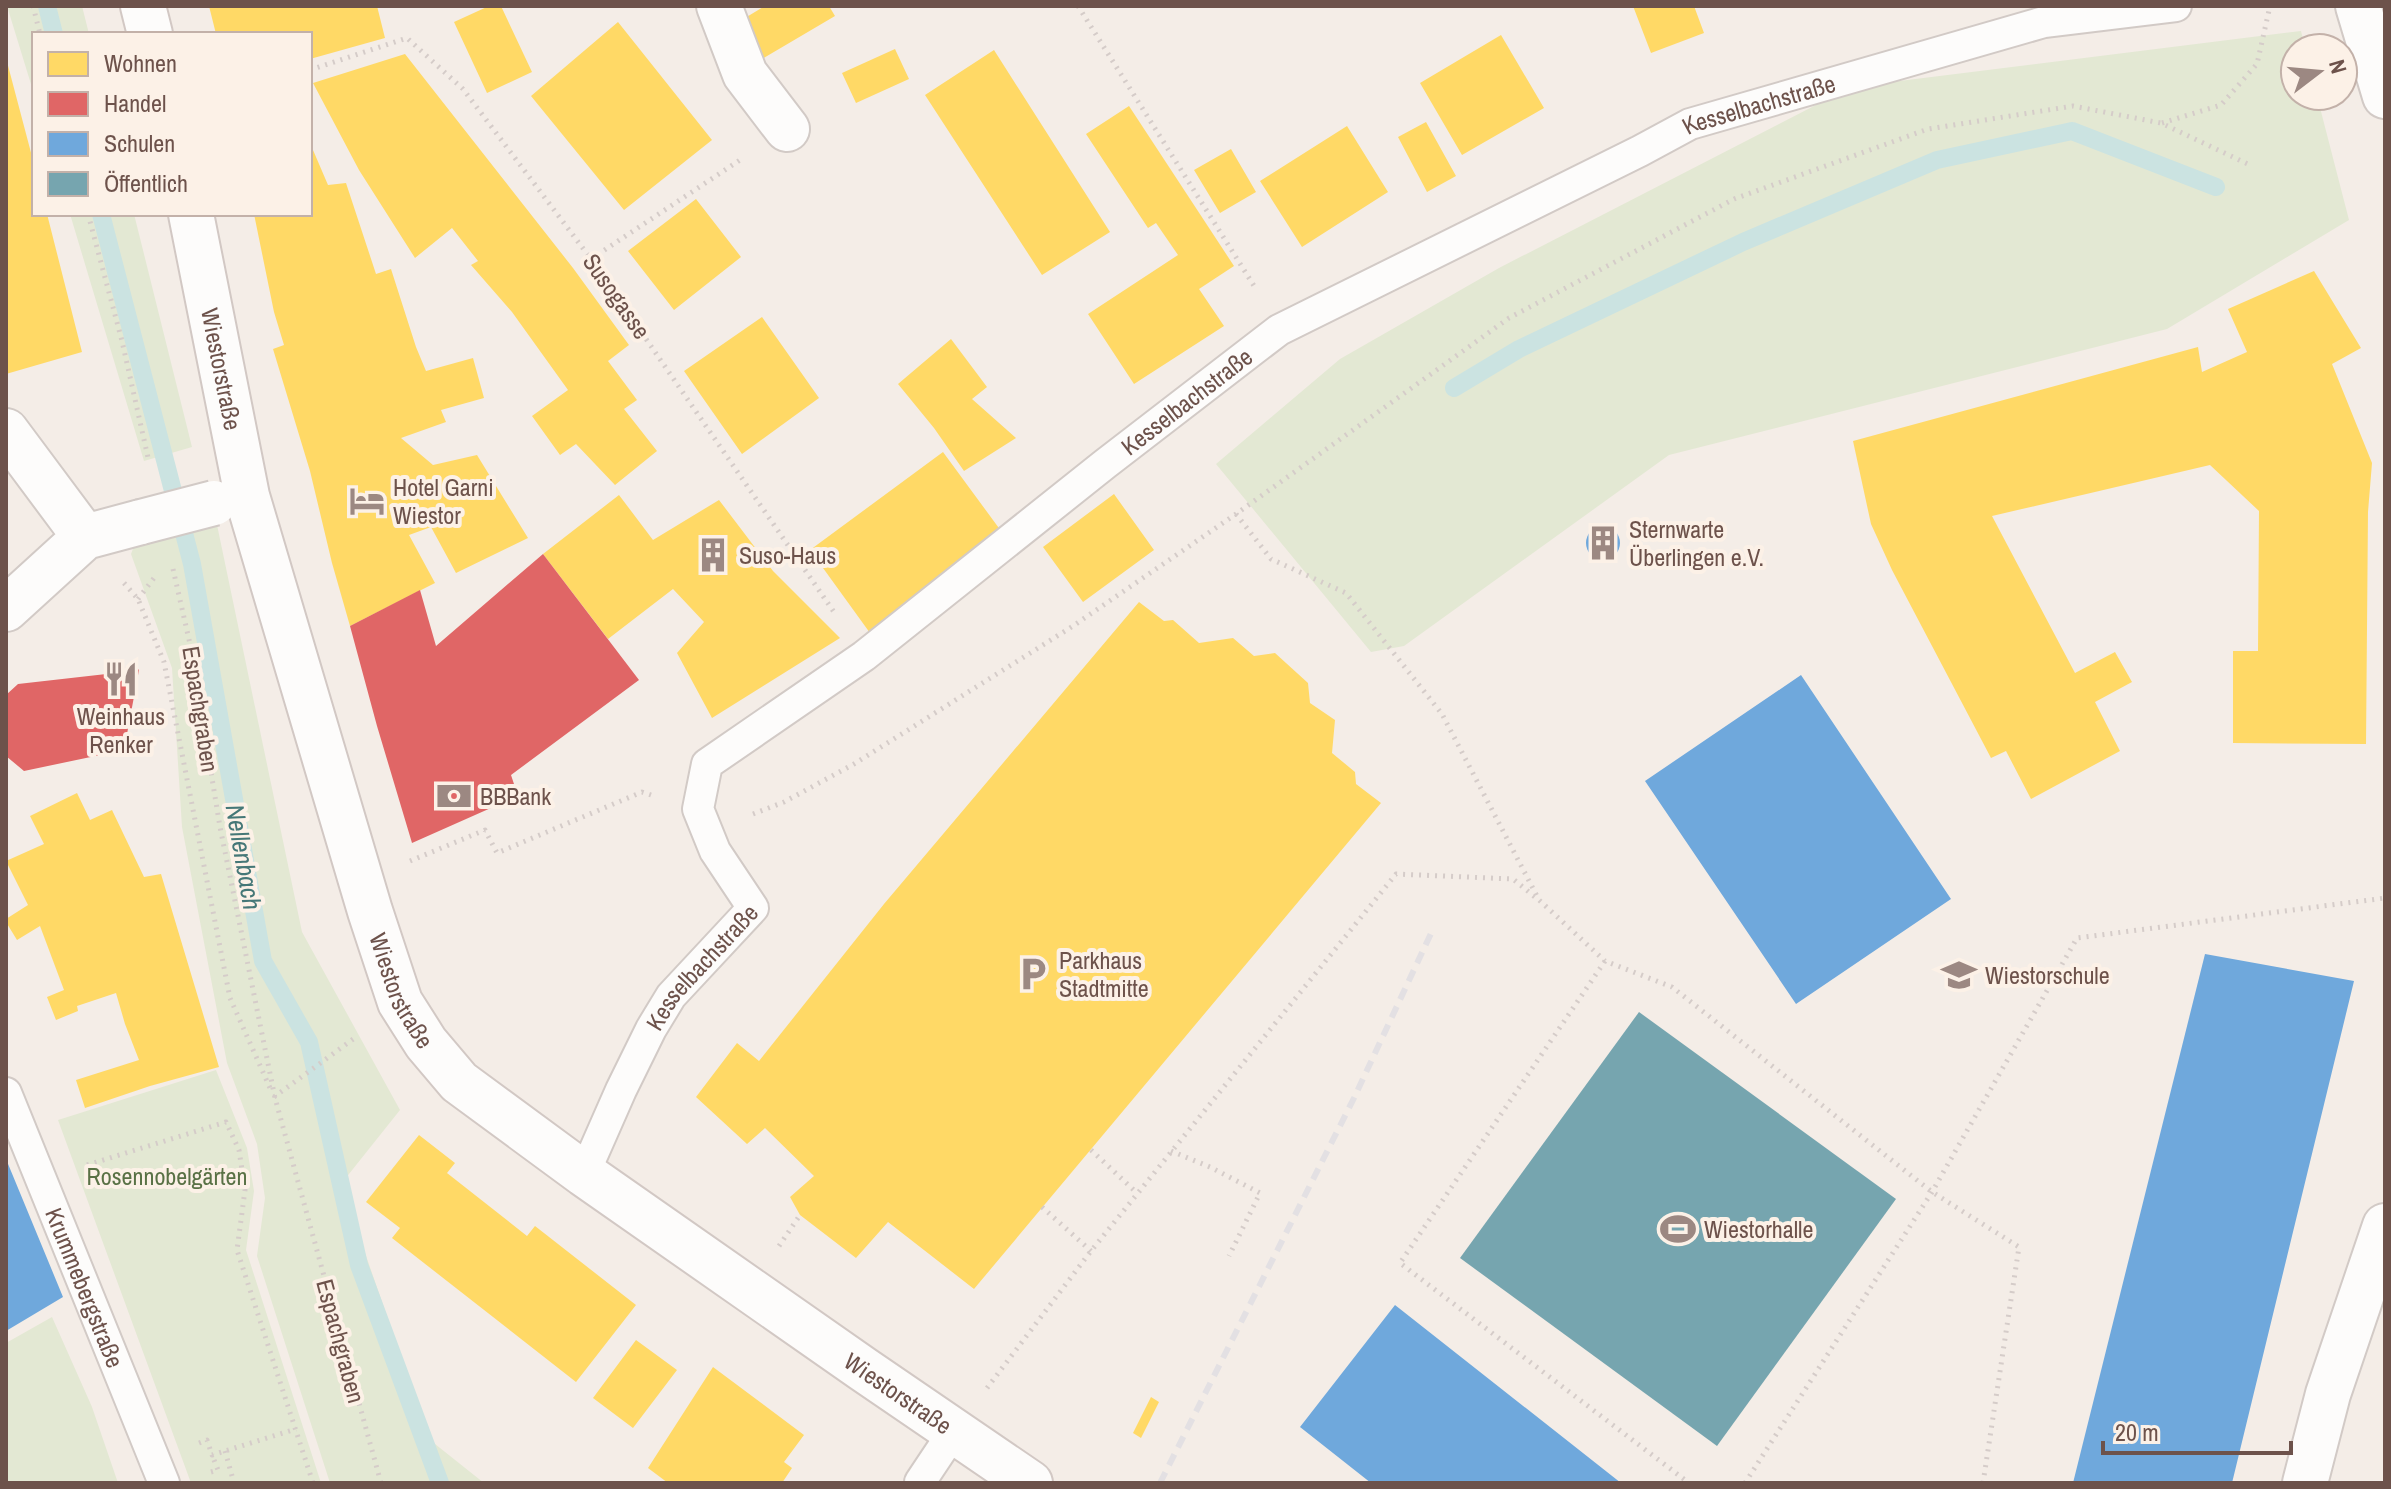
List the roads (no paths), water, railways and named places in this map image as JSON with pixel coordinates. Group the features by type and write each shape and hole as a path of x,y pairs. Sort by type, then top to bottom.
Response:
{"street":[{"path":"143,6 150,32"},
{"path":"719,6 745,74 787,129"},
{"path":"2358,6 2385,96"},
{"name":"Wiestorstraße","path":"191,216 230,500 362,882 400,1002 426,1043 459,1082 584,1174 1027,1481"},
{"path":"6,431 85,537"},
{"path":"6,609 85,537 230,500"},
{"path":"2305,1483 2328,1394 2385,1226"}],"lane":[{"name":"Kesselbachstraße","path":"584,1174 621,1090 671,996 753,908 715,851 703,820 707,764 864,656 1279,330 1690,124 2044,22 2176,6"},
{"name":"Krummebergstraße","path":"6,1093 164,1483"},
{"path":"920,1482 954,1431"}],"waterway":[{"name":"Nellenbach","path":"47,6 54,32"},
{"path":"1454,388 1519,349 1743,242 1937,160 2072,131 2216,187"},
{"name":"Nellenbach","path":"102,216 192,564 263,961 309,1042 359,1265 440,1483"}],"railway":[{"path":"1160,1483 1354,1098 1434,927"}],"place":[{"name":"Hotel Garni Wiestor","path":"367,501"},
{"name":"Sternwarte Überlingen e.V.","path":"1603,543"},
{"name":"Suso-Haus","path":"713,555"},
{"name":"Weinhaus Renker","path":"121,679"},
{"name":"BBBank","path":"454,796"},
{"name":"Parkhaus Stadtmitte","path":"1033,974"},
{"name":"Wiestorschule","path":"1959,975"},
{"name":"Wiestorhalle","path":"1678,1229"}],"park label":[{"name":"Rosennobelgärten","path":"167,1176"}]}
